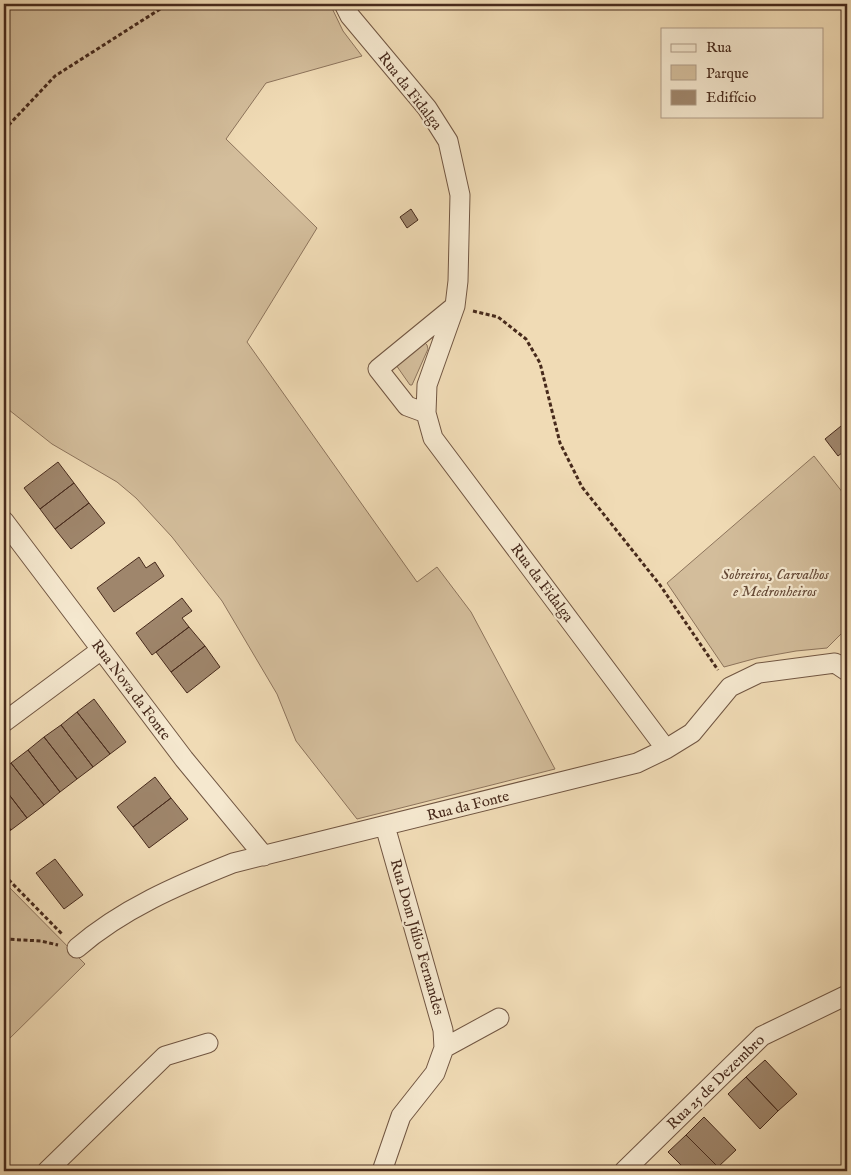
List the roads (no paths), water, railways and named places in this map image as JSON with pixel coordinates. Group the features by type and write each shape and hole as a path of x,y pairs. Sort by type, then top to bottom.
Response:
{"street":[{"name":"Rua da Fidalga","path":"344,4 350,16 427,108 448,141 460,195 458,281 455,306 427,385 426,414 433,438 666,749"},
{"path":"426,414 407,406 378,369 455,306"},
{"name":"Rua Nova da Fonte","path":"4,521 184,759 264,856"},
{"path":"4,722 101,650"},
{"name":"Rua da Fonte","path":"77,948 92,935 149,900 207,873 234,863 637,763 666,749 692,733 730,687 759,673 835,663 847,672"},
{"name":"Rua Dom Júlio Fernandes","path":"382,1171 402,1116 435,1074 444,1048 444,1030 385,826"},
{"name":"Rua 25 de Dezembro","path":"624,1171 762,1036 847,996"},
{"path":"444,1048 499,1018"},
{"path":"46,1171 165,1056 208,1043"}],"park label":[{"name":"Sobreiros, Carvalhos e Medronheiros","path":"775,582"}]}
